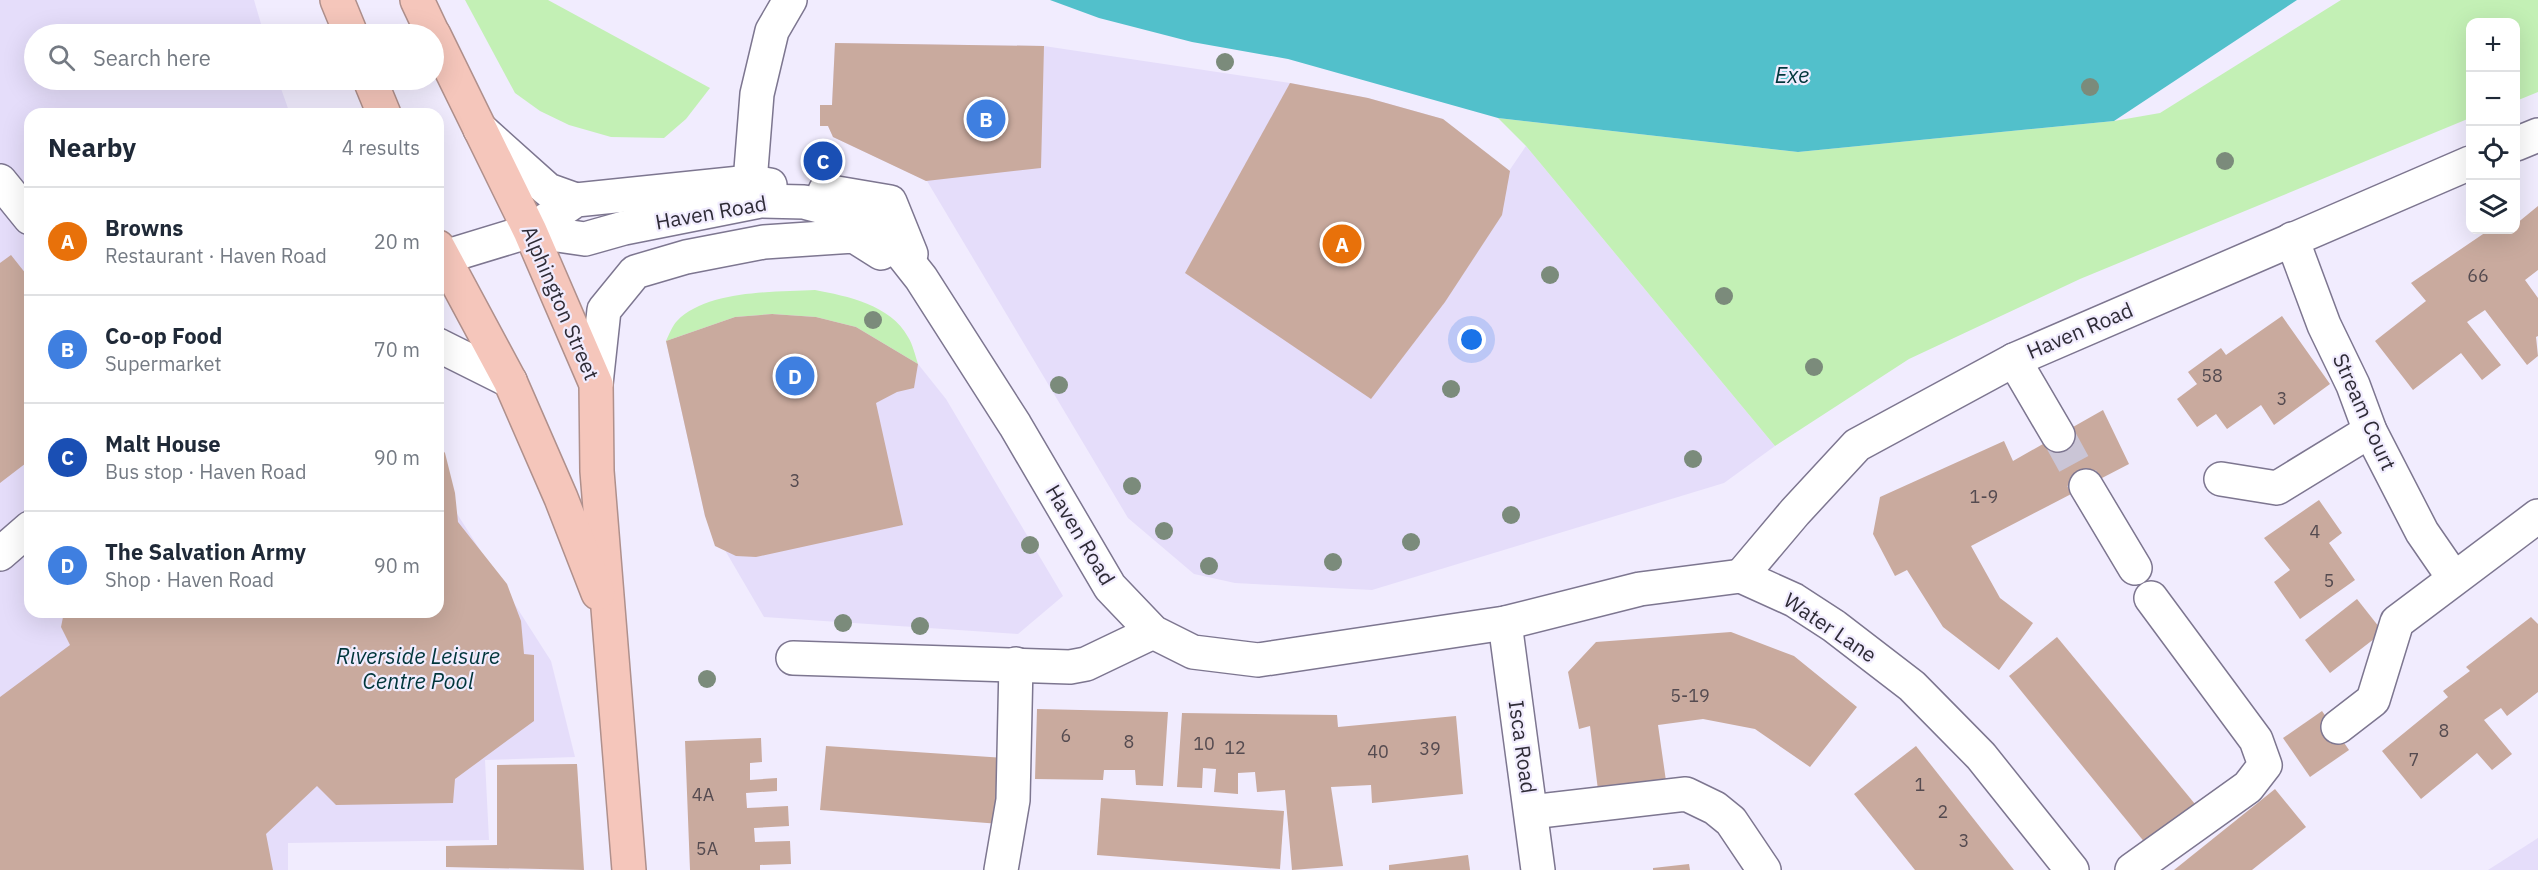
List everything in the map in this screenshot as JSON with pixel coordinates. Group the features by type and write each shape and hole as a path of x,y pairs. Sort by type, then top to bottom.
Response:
{"highway":[{"path":"337,0 347,24"},
{"name":"Alphington Street","path":"417,0 429,24"},
{"name":"Alphington Street","path":"444,56 530,231 596,384 597,471 629,870"},
{"path":"374,90 382,108"},
{"name":"Alphington Street","path":"444,263 510,381 561,498 611,628"}],"street":[{"path":"750,182 758,94 772,31 790,0"},
{"name":"Haven Road","path":"477,126 548,190 576,200 750,182 890,202 921,278"},
{"path":"2520,142 2538,135"},
{"name":"Haven Road","path":"1741,576 1795,512 1857,445 2014,360 2466,165"},
{"path":"0,181 24,211"},
{"name":"Haven Road","path":"530,231 576,200"},
{"name":"Haven Road","path":"530,231 585,239 624,228 760,201 804,202 838,211 887,235 921,278 1015,425 1110,588 1153,632 1193,652 1258,660 1505,623"},
{"path":"444,253 530,231"},
{"name":"Haven Road","path":"596,384 604,310 635,272 686,257 764,242 854,236 921,278"},
{"name":"Stream Court","path":"2292,239 2324,325 2353,385 2370,431 2422,532 2453,577"},
{"path":"444,348 510,381"},
{"path":"2014,360 2058,435"},
{"path":"2221,479 2277,488 2370,431"},
{"path":"2086,486 2135,567"},
{"path":"2338,727 2373,700 2397,622 2528,522"},
{"path":"0,554 24,533"},
{"path":"1505,623 1640,589 1741,576"},
{"name":"Water Lane","path":"1741,576 1794,600 1824,619 1912,686 1981,756 2072,870"},
{"path":"2132,870 2248,787 2265,765 2256,740 2151,598"},
{"name":"Isca Road","path":"1505,623 1538,870"},
{"path":"793,658 1070,667 1086,664 1153,632"},
{"path":"1001,870 1013,800 1016,664"},
{"path":"1531,812 1686,794 1715,808 1731,821 1764,870"}],"shaded area":[{"path":"0,0 254,0 261,24 24,24 24,90 282,90 288,108 24,108 24,618 444,618 444,493 551,661 575,757 485,760 489,840 288,843 288,870 0,870"},
{"path":"835,43 1044,46 1290,83 1368,98 1443,119 1509,171 1526,146 1775,446 1724,483 1372,590 1235,583 1194,574 1128,518 927,181 833,137 828,126 820,126 820,105 832,105"},
{"path":"799,316 856,327 918,364 946,399 1063,596 1018,634 764,617 705,516 666,341"},
{"path":"2538,838 2538,870 2488,870"}],"green space":[{"path":"465,0 548,0 710,88 686,119 664,138 611,137 569,125 540,111 515,93"},
{"path":"2341,0 2538,0 2538,92 2520,99 2520,18 2466,18 2466,120 2080,279 1909,359 1775,446 1526,146 1498,118 1798,152 2114,121 2160,113"},
{"path":"815,290 854,299 891,317 908,337 918,364 856,327 816,317 772,314 735,317 666,341 677,321 705,303 742,295"}],"water":[{"name":"Exe","path":"1050,0 2297,0 2114,121 1798,152 1498,118 1288,59 1192,42 1099,18"}],"building":[{"path":"835,43 1044,46 1041,168 926,181 833,137 828,126 820,126 820,105 832,105"},
{"path":"1290,83 1368,98 1443,119 1510,171 1502,215 1445,302 1371,399 1185,273"},
{"path":"2538,206 2538,270 2525,280 2538,298 2538,336 2536,337 2538,356 2527,365 2485,310 2467,322 2501,365 2482,380 2461,353 2413,390 2375,341 2426,301 2411,283 2483,234 2520,234 2520,221"},
{"path":"11,255 24,271 24,465 0,483 0,263"},
{"path":"772,314 816,317 856,327 918,364 914,388 897,392 876,403 903,525 756,557 736,556 715,546 705,516 666,341 735,317"},
{"path":"2282,316 2330,384 2274,425 2261,405 2227,429 2216,414 2197,427 2177,399 2197,384 2188,372 2221,348 2226,355"},
{"path":"2103,410 2129,464 1971,546 2000,598 2033,623 1999,670 1943,627 1907,570 1895,576 1873,534 1880,497 2004,441 2013,461"},
{"path":"444,452 455,493 458,522 507,584 521,621 524,654 534,655 534,721 455,779 453,803 336,805 317,786 266,834 273,870 0,870 0,697 70,645 61,627 63,618 444,618"},
{"path":"2319,500 2342,533 2329,543 2355,580 2300,619 2274,582 2290,570 2264,538"},
{"path":"2357,599 2383,632 2330,673 2305,640"},
{"path":"2531,617 2538,624 2538,692 2507,716 2501,708 2484,720 2512,754 2492,770 2477,753 2421,799 2382,751 2448,697 2443,691 2470,671 2466,667"},
{"path":"1731,632 1794,656 1857,707 1810,767 1755,729 1703,719 1658,725 1666,781 1598,790 1590,726 1579,729 1568,672 1596,642"},
{"path":"2057,637 2195,804 2146,844 2009,676"},
{"path":"1037,709 1168,712 1163,786 1136,785 1135,770 1104,770 1103,780 1035,779"},
{"path":"2322,711 2349,750 2310,777 2283,738"},
{"path":"1182,713 1337,715 1338,727 1456,716 1463,794 1372,803 1371,785 1331,787 1343,866 1292,870 1285,790 1257,792 1255,772 1238,773 1238,794 1214,792 1216,769 1203,768 1202,788 1177,787"},
{"path":"761,738 762,762 750,763 750,780 777,778 777,791 746,793 747,808 788,806 789,826 754,828 755,842 790,841 791,864 760,865 760,870 690,870 685,741"},
{"path":"826,746 1005,758 1000,824 820,810"},
{"path":"1916,746 2014,870 1915,870 1854,794"},
{"path":"577,764 584,870 446,867 446,846 497,845 497,765"},
{"path":"2275,789 2306,827 2252,870 2174,870"},
{"path":"1101,798 1284,811 1280,869 1097,855"},
{"path":"1468,855 1470,870 1389,870 1389,865"},
{"path":"1689,864 1690,870 1653,870 1653,868"}],"tunnel":[{"path":"2058,435 2086,486"}],"place":[{"name":"Co-op Food","path":"986,119"},
{"name":"Malt House","path":"823,161"},
{"name":"Browns","path":"1342,244"},
{"name":"The Salvation Army","path":"795,376"}],"water label":[{"name":"Riverside Leisure Centre Pool","path":"418,668"}]}
